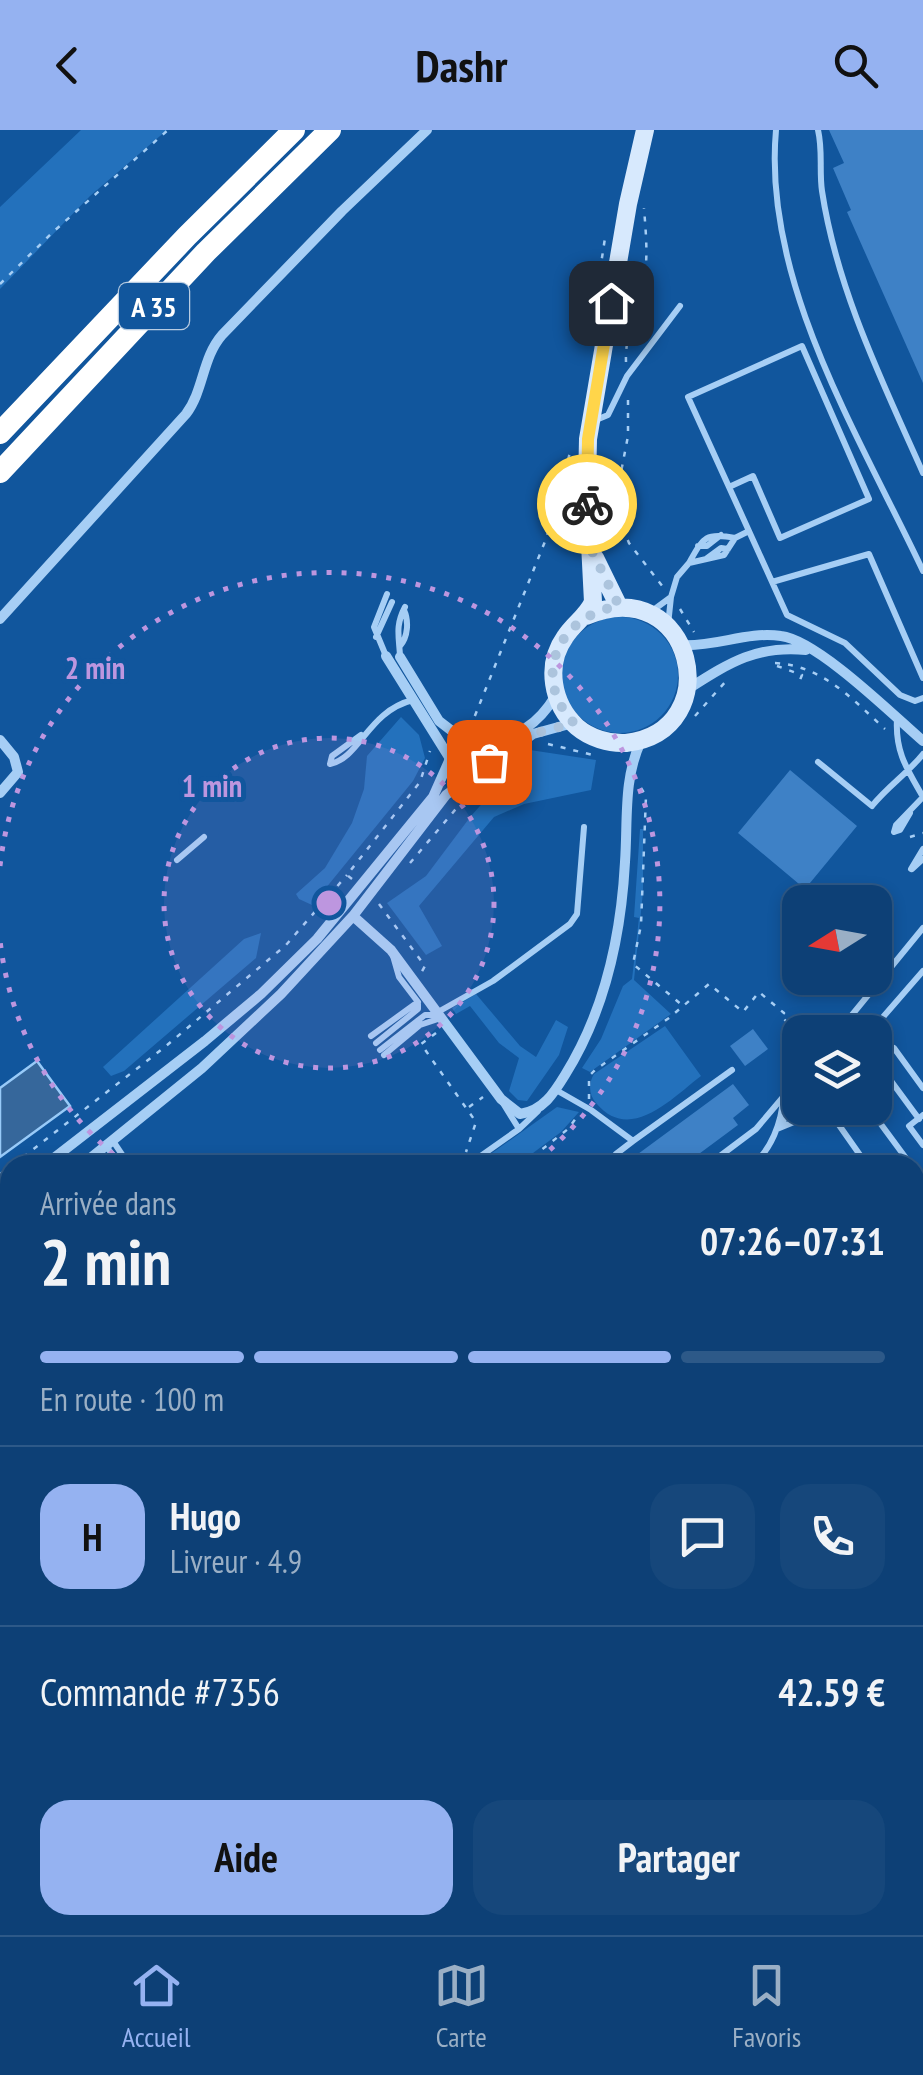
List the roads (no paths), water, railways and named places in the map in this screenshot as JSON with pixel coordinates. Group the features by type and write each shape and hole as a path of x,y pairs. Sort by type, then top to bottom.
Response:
{"highway":[{"name":"A 35","path":"0,433 186,236 294,130"},
{"name":"A 35","path":"0,472 206,252 330,130"}],"main road":[{"path":"586,616 619,606 650,613 691,646 688,689 671,721 641,740 620,744 598,740 574,723 556,695 552,677 561,642 586,616 593,602 587,485 590,423 628,204 645,130"},
{"path":"590,547 619,606"}],"street":[{"path":"0,619 194,404 207,359 222,335 342,211 428,130"},
{"path":"691,646 750,635 787,636 816,651 923,741"},
{"path":"688,689 723,666 759,652 777,647 816,651"},
{"path":"400,652 446,728 482,745 488,756 487,768"},
{"path":"386,656 456,775 468,780"},
{"path":"482,745 521,732 542,718 556,695"},
{"path":"97,1155 202,1068 282,994 353,916 446,796 468,780 480,777 533,734 574,723"},
{"path":"58,1155 261,994 345,906 370,894 433,797 454,747 467,735"},
{"path":"0,740 14,757 18,772 0,793"},
{"path":"353,916 391,950 501,1099 520,1114 540,1108 571,1066 614,960 624,883 628,786 632,760 641,740"}],"lane":[{"path":"776,130 784,234 801,300 832,383 923,571"},
{"path":"818,130 823,152 822,188 837,254 864,340 923,474"},
{"path":"590,423 608,415 627,376 680,306"},
{"path":"728,487 753,476 780,538 869,498 802,346 688,397 728,487 787,615 845,643 900,695 916,701 923,698"},
{"path":"668,626 677,577 698,546 714,534 734,538 749,532"},
{"path":"689,563 714,560 734,538"},
{"path":"772,582 869,554 923,678"},
{"path":"650,613 671,597"},
{"path":"386,656 376,637 376,619 390,598"},
{"path":"400,652 396,640 398,617 405,609"},
{"path":"330,764 340,749 362,735 380,716 413,700"},
{"path":"894,832 896,824 923,797 900,758 897,719"},
{"path":"818,762 872,806 892,781 909,772 923,754"},
{"path":"391,950 399,977 418,1002 378,1046 425,1015 438,1015 492,981 570,924 577,914 584,827"},
{"path":"177,860 204,837"},
{"path":"923,849 911,869 923,860"},
{"path":"345,906 353,916"},
{"path":"852,1015 923,928"},
{"path":"885,1015 923,971"},
{"path":"892,1050 894,1048 923,1088"},
{"path":"616,1154 732,1070"},
{"path":"892,1085 921,1117 909,1126 923,1145"},
{"path":"556,1090 634,1141"},
{"path":"721,1155 756,1129 782,1098"},
{"path":"501,1099 519,1129"},
{"path":"776,1130 782,1102"},
{"path":"482,1155 519,1129 540,1108"},
{"path":"761,1155 782,1124"},
{"path":"776,1130 788,1125"},
{"path":"840,1125 860,1155"},
{"path":"881,1125 903,1155"},
{"path":"109,1144 115,1155"},
{"path":"109,1144 119,1155"}]}
